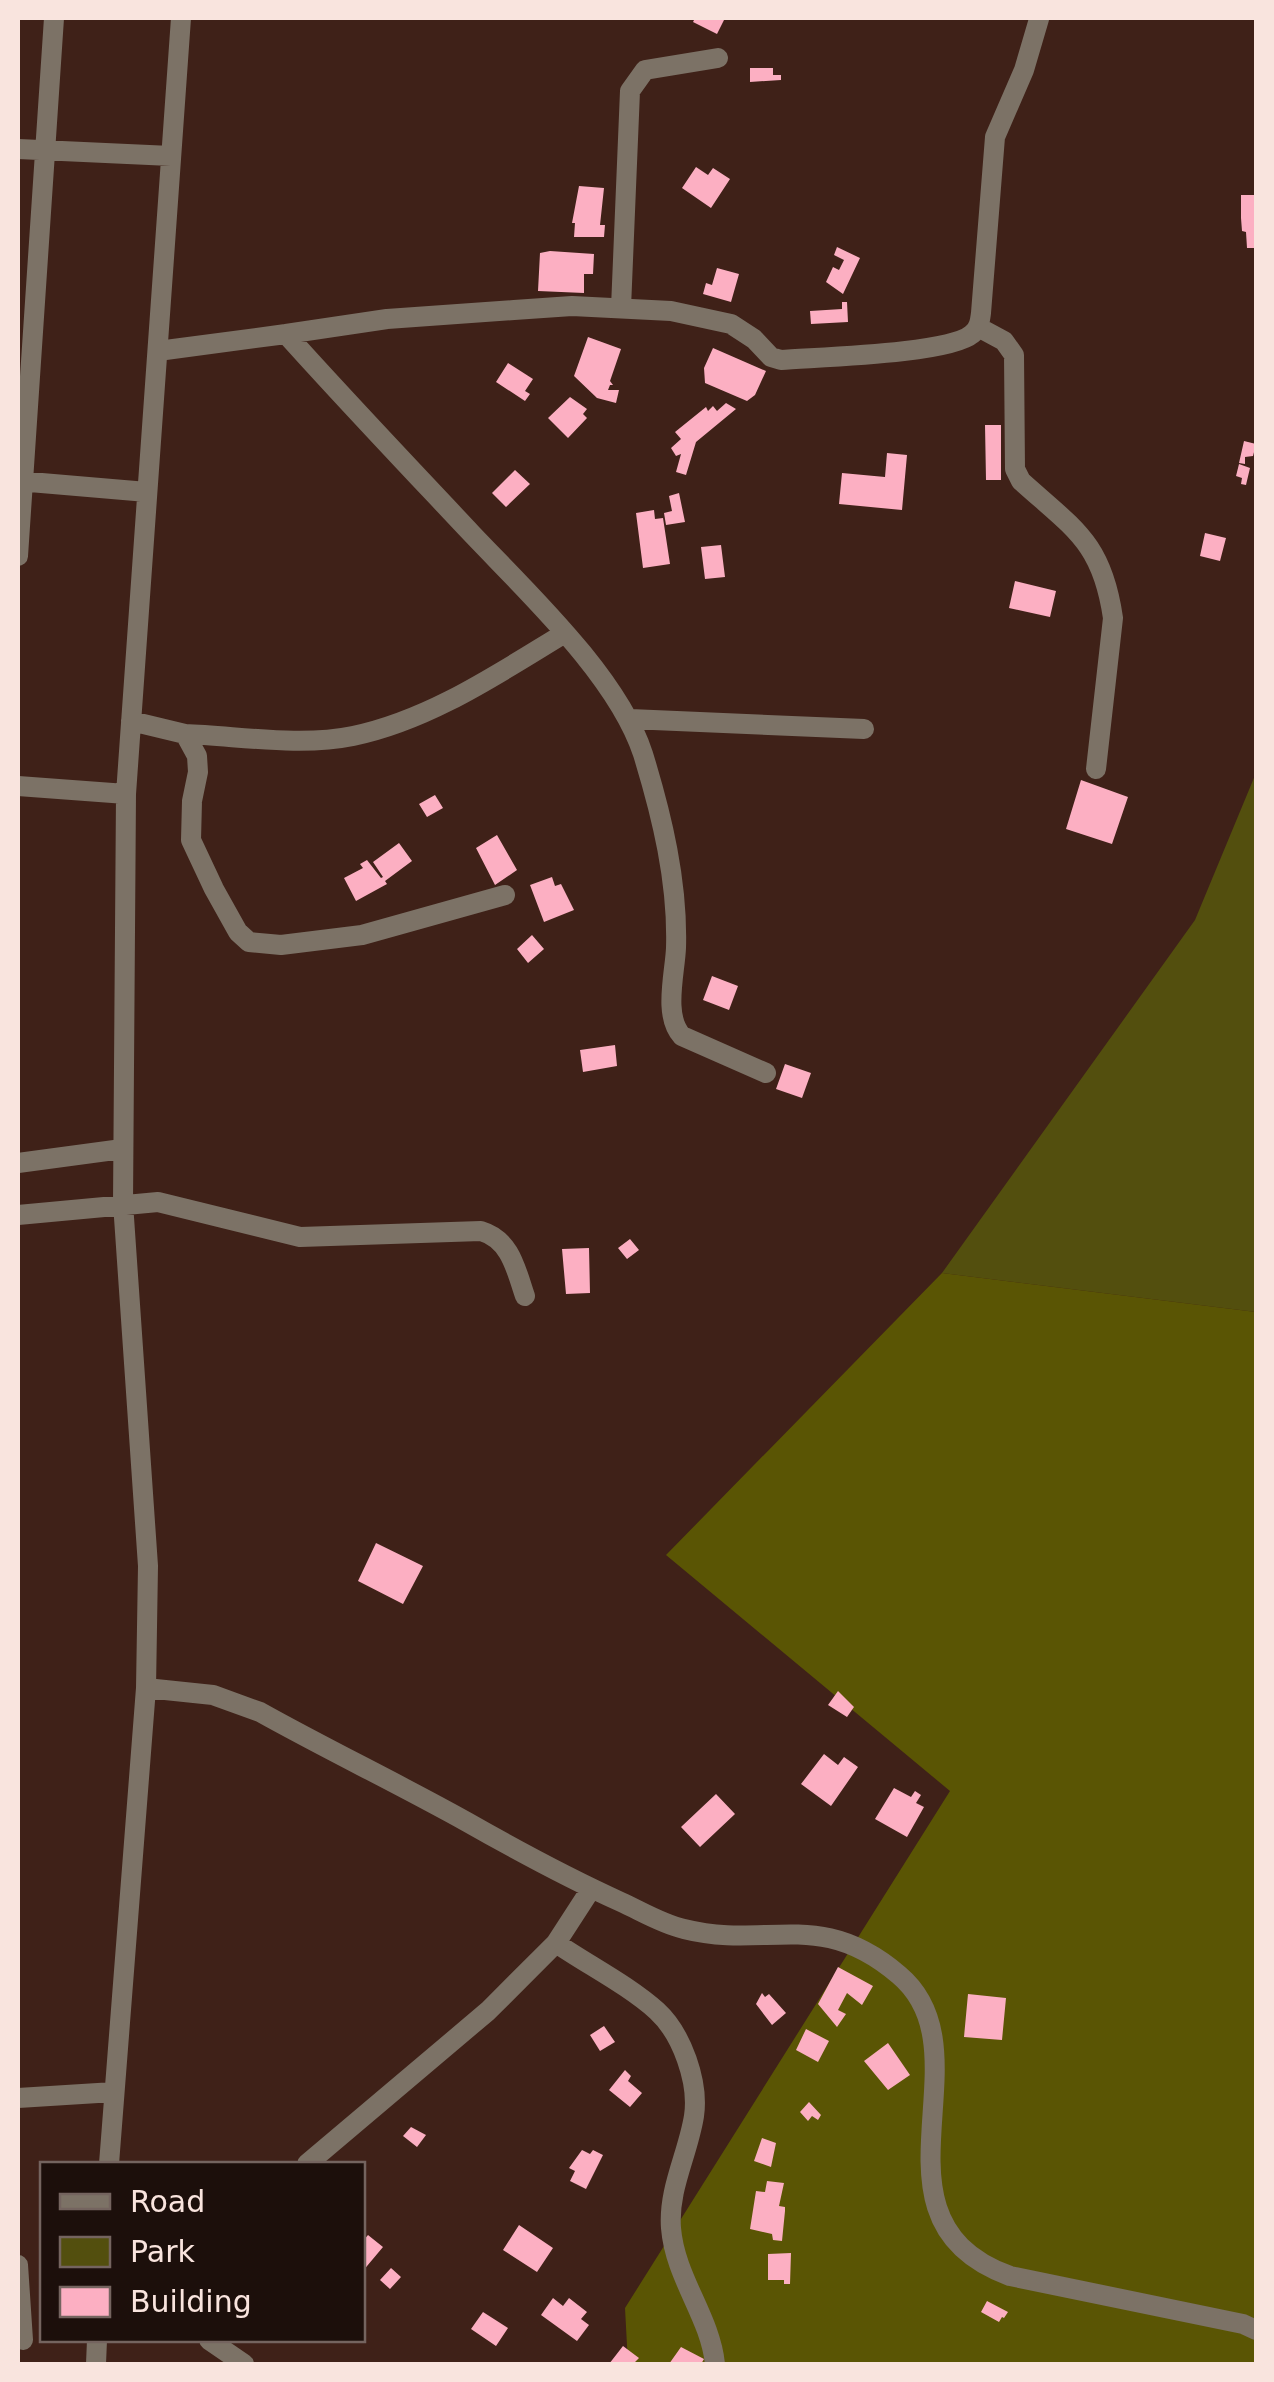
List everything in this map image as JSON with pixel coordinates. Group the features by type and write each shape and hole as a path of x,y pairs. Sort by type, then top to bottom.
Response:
{"street":[{"path":"18,556 20,481 54,18"},
{"path":"109,2162 146,1688 148,1566 122,1148 126,794 181,18"},
{"path":"158,351 405,318 572,306 671,310 731,324 754,338 771,357 781,360 952,344 973,334 978,327 993,147 1024,70 1039,19"},
{"path":"621,308 630,92 645,70 718,58"},
{"path":"18,148 171,156"},
{"path":"978,327 1004,340 1014,355 1016,469 1021,482 1095,551 1110,599 1113,618 1096,769"},
{"path":"286,334 566,634 630,719 657,808 674,884 675,1028 682,1036 766,1073"},
{"path":"20,481 147,492"},
{"path":"131,721 185,734 300,740 352,736 418,716 566,634"},
{"path":"630,719 864,729"},
{"path":"185,734 197,756 198,772 190,840 238,932 249,942 281,945 362,936 505,895"},
{"path":"18,786 126,794"},
{"path":"18,1163 122,1148"},
{"path":"18,1215 124,1203 168,1203 300,1237 481,1231 498,1238 508,1252 524,1296"},
{"path":"146,1688 213,1695 260,1712 591,1888 682,1929 840,1938 898,1973 918,1998 933,2036 933,2197 941,2218 964,2248 982,2264 1010,2276 1256,2330"},
{"path":"308,2162 488,2011 556,1943 591,1888"},
{"path":"556,1943 654,2008 676,2037 688,2067 694,2113 674,2189 670,2222 676,2262 711,2340 715,2364"},
{"path":"18,2098 114,2092"},
{"path":"18,2265 28,2339"},
{"path":"212,2342 244,2364"}],"green space":[{"path":"1256,773 1256,1312 942,1273 1195,920"}],"shaded area":[{"path":"942,1273 1256,1312 1256,2364 628,2364 625,2308 950,1791 666,1555"}],"building":[{"path":"695,18 725,18 717,34 693,22"},
{"path":"750,68 773,68 773,75 781,75 781,80 750,82"},
{"path":"696,167 708,175 713,168 730,179 711,208 682,188"},
{"path":"579,186 604,188 600,225 605,225 604,237 574,237 572,223"},
{"path":"1241,195 1256,195 1256,248 1247,248 1246,232 1242,231"},
{"path":"837,247 860,258 843,294 826,282 833,267 839,270 844,260 834,255"},
{"path":"540,253 594,254 593,274 584,274 584,293 538,291"},
{"path":"717,268 739,274 731,302 703,294 706,283 712,285"},
{"path":"842,302 847,302 848,322 811,324 810,311 842,309"},
{"path":"588,337 621,349 610,381 613,385 608,390 619,390 616,403 597,398 574,376"},
{"path":"713,348 766,371 755,395 747,401 705,383 704,368"},
{"path":"508,363 533,379 525,391 530,394 525,401 496,382"},
{"path":"570,397 587,409 583,414 587,418 568,438 548,418"},
{"path":"726,403 736,409 696,442 686,475 676,472 681,454 676,456 671,448 681,439 675,432 706,407 708,411 713,406 717,411"},
{"path":"985,425 1001,425 1001,480 986,480"},
{"path":"1244,441 1256,444 1253,456 1245,457 1245,464 1239,463"},
{"path":"887,453 907,455 902,510 839,504 842,473 885,477"},
{"path":"1239,464 1250,468 1246,485 1236,476"},
{"path":"515,470 530,484 506,507 492,493"},
{"path":"679,493 685,522 666,525 664,513 672,511 669,496"},
{"path":"654,510 655,519 663,518 670,564 643,568 636,513"},
{"path":"1205,533 1226,538 1220,561 1200,556"},
{"path":"721,545 725,577 705,579 701,547"},
{"path":"1015,581 1056,591 1050,617 1009,608"},
{"path":"1081,780 1128,797 1112,844 1066,829"},
{"path":"435,795 443,808 427,817 419,804"},
{"path":"497,835 517,870 495,885 476,848"},
{"path":"399,843 412,861 385,881 387,884 356,901 344,878 363,868 360,864 367,860 383,877 373,862"},
{"path":"552,877 555,886 561,884 574,910 544,922 530,885"},
{"path":"532,935 544,949 528,963 517,949"},
{"path":"712,976 738,986 729,1010 703,1000"},
{"path":"615,1045 617,1066 583,1072 580,1050"},
{"path":"785,1064 811,1073 802,1098 776,1089"},
{"path":"630,1239 639,1250 627,1259 618,1248"},
{"path":"589,1248 590,1293 566,1294 562,1249"},
{"path":"376,1543 423,1566 403,1604 358,1581"},
{"path":"838,1691 854,1707 847,1717 828,1705"},
{"path":"824,1754 838,1765 844,1757 858,1767 831,1806 801,1784"},
{"path":"894,1788 911,1797 915,1791 921,1795 916,1803 924,1807 907,1837 875,1819"},
{"path":"716,1794 735,1814 700,1847 681,1827"},
{"path":"838,1967 873,1986 862,2005 847,1993 838,2010 846,2014 837,2027 818,2004"},
{"path":"762,1993 765,1997 769,1994 786,2013 772,2025 756,2004"},
{"path":"968,1994 1006,1998 1002,2040 964,2037"},
{"path":"604,2026 615,2042 600,2051 590,2035"},
{"path":"806,2029 829,2041 818,2062 796,2050"},
{"path":"888,2043 910,2075 888,2090 864,2061"},
{"path":"625,2070 631,2076 628,2081 642,2093 630,2107 609,2090"},
{"path":"809,2102 821,2115 818,2120 812,2116 808,2121 800,2112"},
{"path":"411,2127 426,2135 417,2147 403,2136"},
{"path":"762,2138 776,2143 771,2167 754,2161"},
{"path":"582,2150 603,2155 586,2189 570,2181 575,2171 569,2168"},
{"path":"767,2181 784,2183 779,2206 785,2207 782,2241 773,2240 772,2234 750,2229 756,2191 765,2192"},
{"path":"519,2225 553,2248 537,2272 503,2250"},
{"path":"368,2235 383,2247 365,2268"},
{"path":"791,2253 790,2284 768,2280 768,2254"},
{"path":"391,2268 401,2277 390,2289 380,2280"},
{"path":"553,2298 563,2306 569,2298 587,2312 581,2319 589,2325 577,2341 541,2315"},
{"path":"987,2301 1008,2312 999,2322 981,2312"},
{"path":"483,2312 508,2328 496,2346 471,2329"},
{"path":"623,2346 639,2358 633,2364 609,2364"},
{"path":"681,2347 704,2359 701,2364 669,2364"}]}
